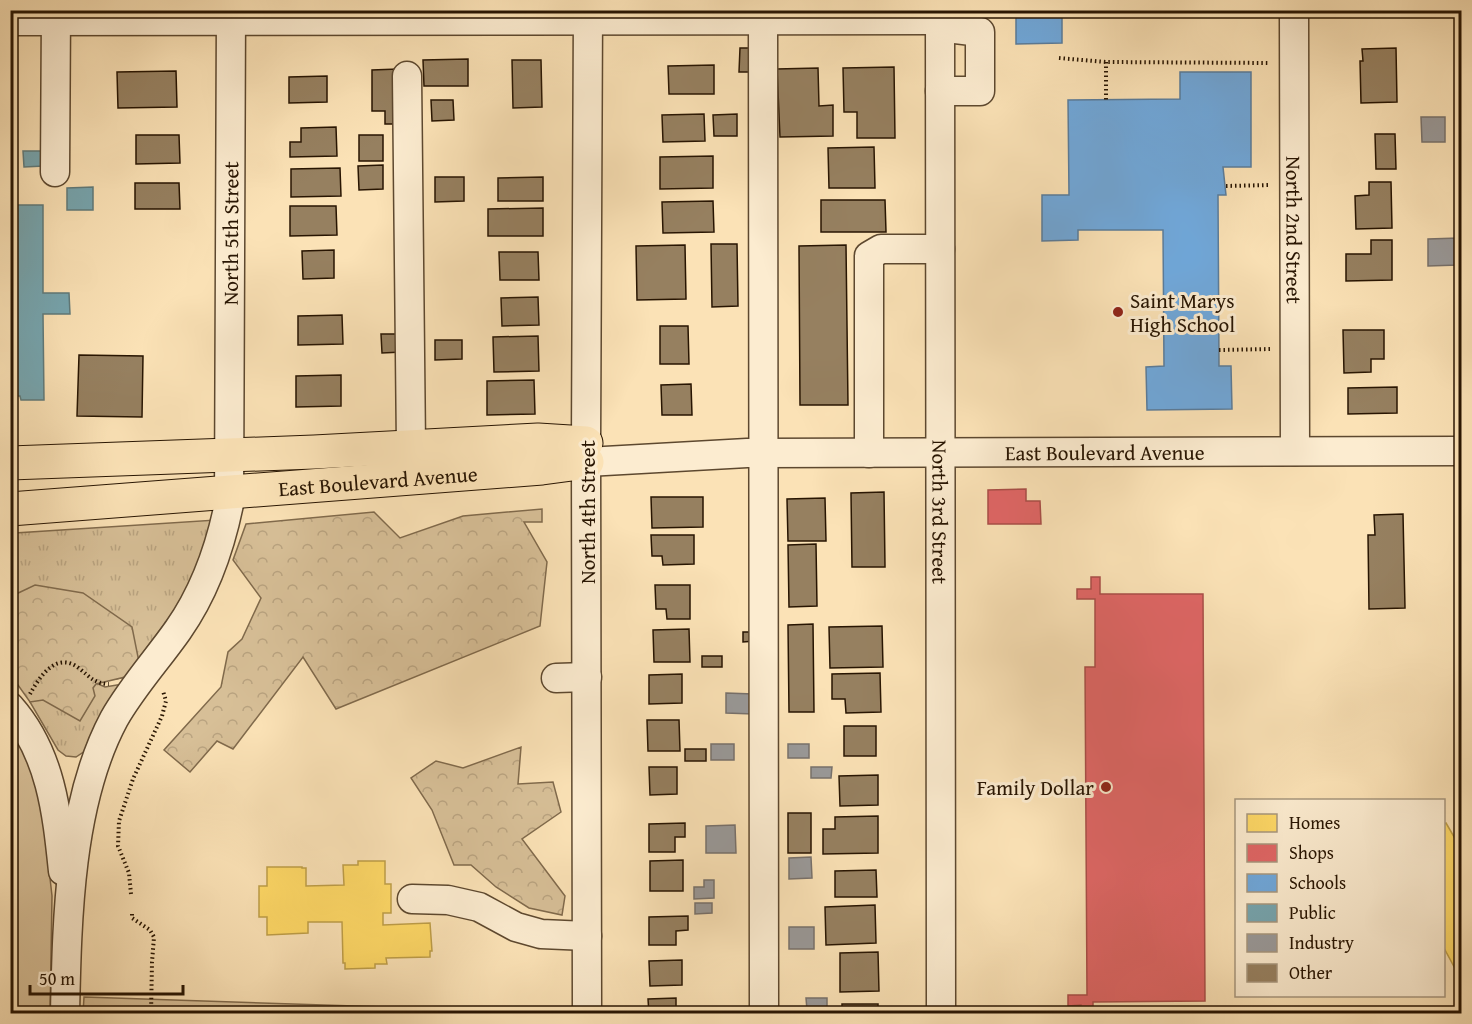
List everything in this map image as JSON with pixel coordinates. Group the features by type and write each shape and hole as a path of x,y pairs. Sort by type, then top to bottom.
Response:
{"main road":[{"name":"East Boulevard Avenue","path":"10,463 538,440 586,452"},
{"name":"East Boulevard Avenue","path":"11,520 230,492 542,468 586,452"}],"street":[{"name":"North 2nd Street","path":"1294,10 1295,451"},
{"path":"10,21 57,16 231,15 763,15 940,19 980,32 980,91 940,91"},
{"name":"North 5th Street","path":"68,915 83,805 96,758 127,699 180,628 192,607 211,567 221,536 230,492 231,15"},
{"name":"North 4th Street","path":"587,1014 586,452 589,15"},
{"path":"763,15 755,453 764,1014"},
{"path":"55,172 57,16"},
{"name":"North 3rd Street","path":"940,19 941,1014"},
{"path":"407,76 411,447"},
{"path":"869,453 869,256 881,249 940,249"},
{"name":"East Boulevard Avenue","path":"586,452 1461,451"},
{"path":"556,678 587,677"},
{"path":"19,702 28,732 47,772 57,816 68,915 65,1014"},
{"path":"412,899 448,900 479,907 516,927 542,934 587,936"}],"path":[{"path":"1059,58 1106,62 1271,63"},
{"path":"1106,62 1106,100"},
{"path":"1226,186 1271,185"},
{"path":"1219,350 1271,349"},
{"path":"10,591 11,520"},
{"path":"19,702 42,672 60,663 72,664 100,684 114,683"},
{"path":"131,894 129,873 118,846 117,831 133,779 165,709 166,700 162,688"},
{"path":"132,914 132,918 145,925 154,937 151,1014"}],"green space":[{"path":"542,509 542,522 524,522 547,562 540,626 336,709 303,657 233,749 217,741 190,772 164,750 221,687 228,652 242,639 261,598 233,560 246,524 374,512 400,538 463,516"},
{"path":"216,520 186,595 125,677 116,679 13,678 15,533"},
{"path":"35,585 83,593 132,627 139,662 125,677 96,684 93,688 95,696 80,721 43,700 30,702 13,678 14,595"},
{"path":"96,683 105,687 123,684 88,749 76,757 66,756 58,750 30,702 39,685"},
{"path":"10,730 26,756 41,798 52,896 50,1013 11,1013"},
{"path":"521,747 518,784 553,782 561,812 522,839 565,896 562,915 529,908 496,887 471,865 454,865 432,810 411,778 436,761 463,768"},
{"path":"84,997 567,1013 568,1013 83,1014"}],"building: Homes":[{"path":"1445,824 1460,847 1456,849 1462,857 1462,972 1458,974 1445,950"},
{"path":"358,861 385,861 385,884 391,884 391,913 383,913 383,925 430,923 432,951 430,951 430,957 386,958 387,964 375,964 375,968 345,969 342,922 308,922 308,933 267,935 267,917 259,917 259,886 267,886 267,867 306,868 306,886 344,885 343,865 358,865"}],"building: Shops":[{"path":"1026,489 1026,501 1040,501 1041,524 988,524 988,490"},
{"path":"1091,577 1100,577 1100,594 1203,594 1205,1001 1093,1002 1093,1014 1081,1014 1081,1005 1068,1006 1068,995 1087,995 1085,667 1095,667 1095,599 1077,599 1077,589 1091,589"}],"building: Schools":[{"path":"1016,14 1062,14 1062,43 1016,44"},
{"path":"1180,72 1251,72 1251,167 1223,167 1226,195 1218,195 1219,366 1231,366 1232,409 1147,410 1146,367 1164,366 1163,230 1078,230 1078,240 1042,241 1042,195 1069,195 1068,100 1180,99"}],"building: Public":[{"path":"23,151 43,151 44,166 24,167"},
{"path":"10,185 14,185 15,205 43,205 43,293 69,293 70,314 43,314 44,400 21,400 20,396 13,396 13,400 10,400"},
{"path":"93,187 93,210 67,210 67,188"}],"building: Industry":[{"path":"1421,117 1445,117 1445,142 1422,142"},
{"path":"1458,238 1458,265 1428,266 1428,239"},
{"path":"726,693 753,694 753,714 726,713"},
{"path":"711,744 734,744 734,760 711,760"},
{"path":"788,744 809,744 809,758 788,758"},
{"path":"811,767 832,767 831,778 811,778"},
{"path":"735,825 736,853 706,853 706,826"},
{"path":"811,857 812,878 789,879 789,858"},
{"path":"704,880 714,880 714,898 694,899 694,887 704,887"},
{"path":"695,903 712,903 712,913 695,914"},
{"path":"789,927 814,927 814,949 789,949"},
{"path":"806,998 827,998 827,1010 807,1010"}],"building: Other":[{"path":"740,48 755,48 755,72 739,72"},
{"path":"1396,48 1397,102 1361,103 1362,49"},
{"path":"468,59 468,86 424,86 423,60"},
{"path":"512,60 541,60 542,107 513,108"},
{"path":"714,65 714,94 669,94 668,66"},
{"path":"894,67 895,138 857,138 857,112 844,112 843,68"},
{"path":"818,68 819,106 833,105 833,136 780,137 777,69"},
{"path":"398,69 399,124 385,124 385,111 372,111 372,70"},
{"path":"176,71 177,107 118,108 117,72"},
{"path":"327,76 327,102 289,103 289,77"},
{"path":"431,100 453,100 454,120 432,121"},
{"path":"704,114 705,141 663,142 662,115"},
{"path":"737,114 737,136 714,136 713,115"},
{"path":"336,127 337,156 290,157 290,142 301,142 301,128"},
{"path":"1375,134 1395,134 1396,169 1376,169"},
{"path":"136,135 179,135 180,163 136,164"},
{"path":"359,135 383,135 383,161 359,161"},
{"path":"874,147 875,188 829,188 828,148"},
{"path":"713,156 713,188 660,189 660,157"},
{"path":"383,165 383,189 359,190 358,166"},
{"path":"340,168 341,196 291,197 291,169"},
{"path":"435,177 464,177 464,201 435,202"},
{"path":"543,177 543,201 498,201 498,178"},
{"path":"1369,182 1391,182 1392,228 1356,229 1355,196 1369,195"},
{"path":"135,183 179,183 180,209 135,209"},
{"path":"821,200 885,200 886,232 821,232"},
{"path":"713,201 714,232 663,233 662,202"},
{"path":"290,206 336,206 337,235 290,236"},
{"path":"543,208 543,236 488,236 488,209"},
{"path":"1371,240 1392,240 1392,280 1346,281 1346,254 1371,254"},
{"path":"711,244 737,244 738,306 712,307"},
{"path":"685,245 686,299 637,300 636,246"},
{"path":"846,245 848,405 800,405 799,246"},
{"path":"334,250 334,278 303,279 302,251"},
{"path":"499,252 538,252 539,280 500,280"},
{"path":"538,297 539,325 502,326 501,298"},
{"path":"342,315 343,344 298,345 298,316"},
{"path":"660,326 688,326 689,364 660,364"},
{"path":"1343,330 1384,330 1384,359 1371,359 1371,372 1344,373"},
{"path":"381,334 401,334 402,352 382,353"},
{"path":"538,336 539,371 494,372 493,337"},
{"path":"435,340 462,340 462,359 435,360"},
{"path":"79,355 143,356 142,417 77,416"},
{"path":"341,375 341,406 296,407 296,376"},
{"path":"534,380 535,414 487,415 487,381"},
{"path":"691,384 692,415 662,415 661,385"},
{"path":"1397,387 1397,413 1348,414 1348,388"},
{"path":"884,492 885,567 852,567 851,493"},
{"path":"651,497 703,497 703,527 652,528"},
{"path":"825,498 826,541 788,541 787,499"},
{"path":"1403,514 1405,608 1369,609 1368,535 1375,535 1374,515"},
{"path":"651,535 694,535 694,564 663,565 662,556 652,556"},
{"path":"816,544 817,606 789,607 788,545"},
{"path":"655,585 690,585 690,619 667,619 666,609 656,609"},
{"path":"813,624 814,712 789,712 788,625"},
{"path":"882,626 883,667 830,668 829,627"},
{"path":"689,629 690,662 654,662 653,630"},
{"path":"743,632 755,632 755,641 743,642"},
{"path":"702,656 722,656 722,667 702,667"},
{"path":"880,673 881,712 846,713 845,699 832,699 832,674"},
{"path":"682,674 682,703 649,704 649,675"},
{"path":"647,720 679,720 680,751 648,751"},
{"path":"844,726 876,726 876,756 844,756"},
{"path":"685,749 706,749 706,761 685,761"},
{"path":"649,767 677,767 677,794 650,795"},
{"path":"878,775 878,805 840,806 839,776"},
{"path":"788,813 811,813 811,853 788,853"},
{"path":"878,816 878,853 823,854 823,829 835,829 835,817"},
{"path":"685,823 685,837 675,837 675,852 649,852 649,824"},
{"path":"683,860 683,891 650,891 650,861"},
{"path":"876,870 877,897 835,897 835,871"},
{"path":"875,905 876,943 826,945 825,907"},
{"path":"688,916 688,930 676,931 676,945 649,945 649,917"},
{"path":"878,952 879,991 840,992 840,953"},
{"path":"682,960 682,985 650,986 649,961"},
{"path":"676,998 676,1014 649,1014 648,999"},
{"path":"842,1004 878,1004 878,1014 842,1014"}],"place":[{"name":"Saint Marys High School","path":"1118,312"},
{"name":"Family Dollar","path":"1106,787"}]}
